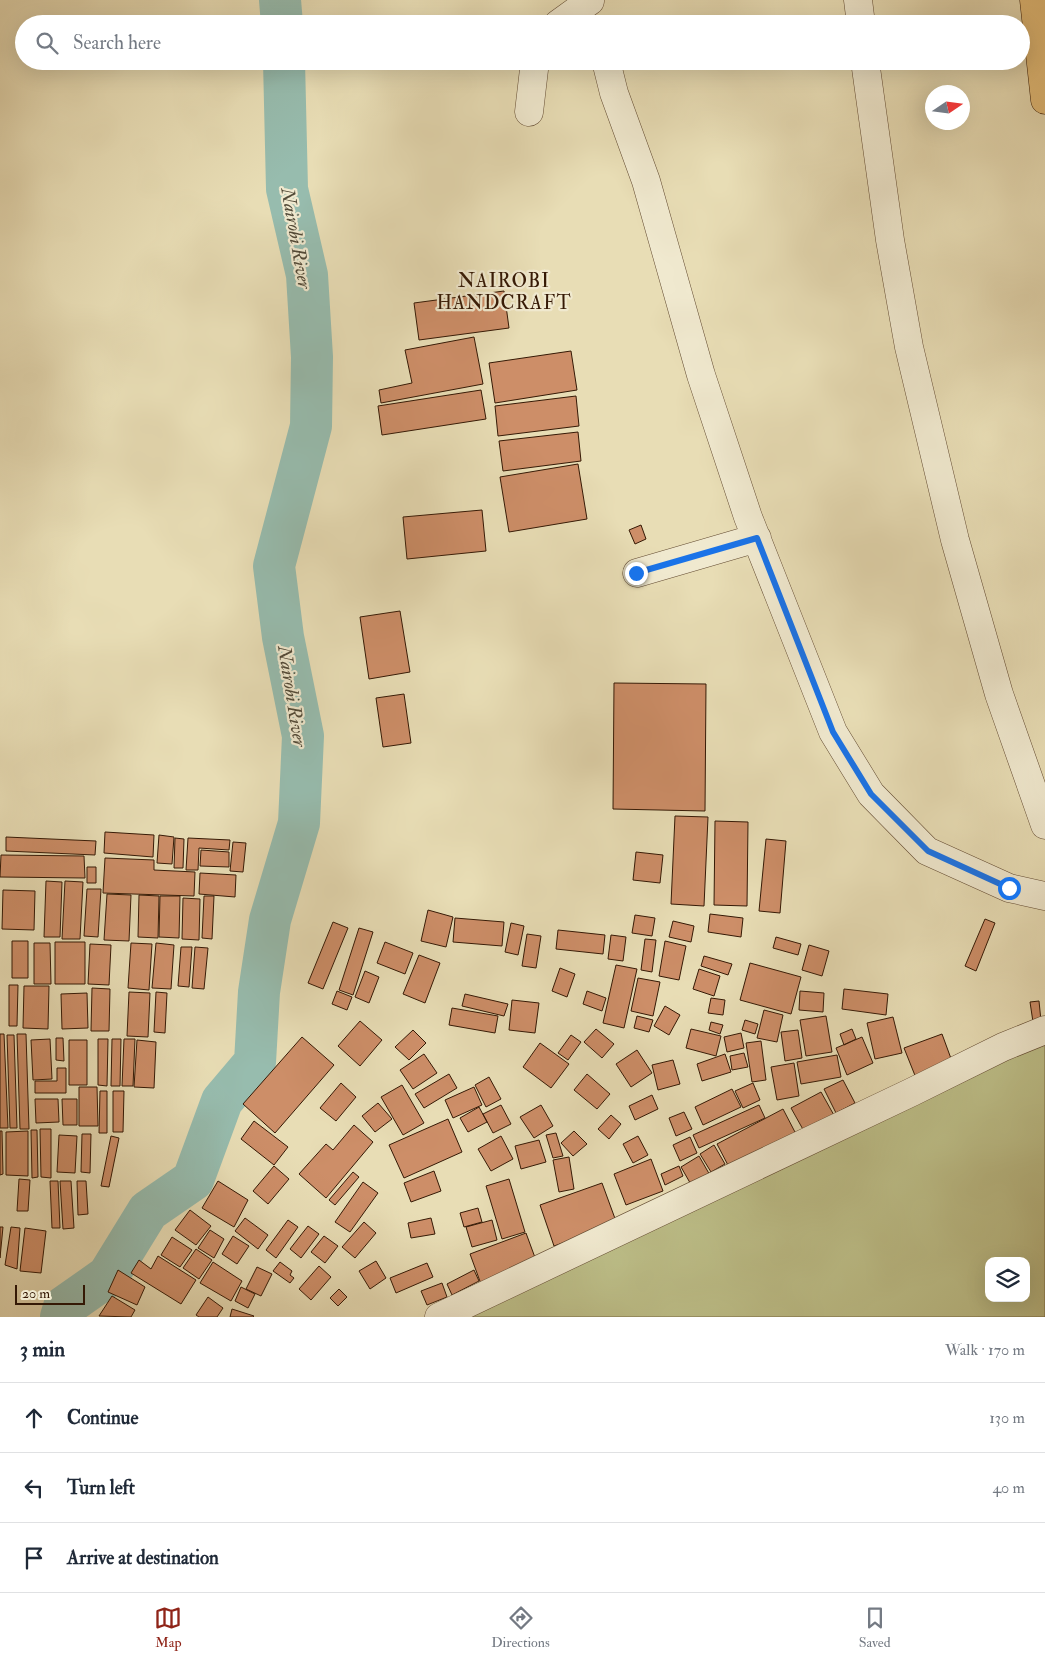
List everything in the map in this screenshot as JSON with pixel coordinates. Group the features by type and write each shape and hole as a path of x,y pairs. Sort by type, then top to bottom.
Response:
{"main road":[{"path":"1034,0 1045,100"}],"street":[{"path":"858,0 860,15"},
{"path":"577,15 592,8"},
{"path":"529,112 535,70"},
{"path":"608,70 614,93 646,181 701,375 757,538 833,732 871,794 928,851 1009,888 1045,896"},
{"path":"866,70 890,240 909,347 958,549 999,694 1045,825"},
{"path":"636,573 757,538"},
{"path":"439,1317 1003,1047 1045,1030"}],"green space":[{"path":"1045,1040 1045,1317 461,1317"}],"building":[{"path":"504,291 509,328 419,340 414,303"},
{"path":"474,337 483,384 381,403 379,390 412,383 405,350"},
{"path":"571,351 577,390 495,403 489,363"},
{"path":"481,390 486,419 382,435 378,406"},
{"path":"576,396 579,426 498,436 495,406"},
{"path":"578,432 581,461 503,471 499,441"},
{"path":"578,464 587,519 509,532 500,477"},
{"path":"482,510 486,551 407,559 403,517"},
{"path":"641,525 646,539 635,544 629,530"},
{"path":"400,611 410,672 369,679 360,617"},
{"path":"614,683 706,684 705,811 613,809"},
{"path":"404,694 411,743 383,747 376,698"},
{"path":"675,816 708,817 704,906 671,904"},
{"path":"715,821 748,822 747,906 714,905"},
{"path":"105,832 154,835 153,857 104,853"},
{"path":"159,835 174,837 172,864 157,863"},
{"path":"6,837 96,841 95,855 6,851"},
{"path":"175,838 184,839 183,868 174,868"},
{"path":"188,838 230,840 229,850 199,848 198,870 186,870"},
{"path":"766,839 786,841 780,913 759,911"},
{"path":"233,842 246,843 243,872 230,871"},
{"path":"201,850 229,852 229,867 200,866"},
{"path":"636,852 663,855 660,883 633,880"},
{"path":"1,855 84,856 85,878 0,877"},
{"path":"105,858 154,860 154,870 195,872 194,896 103,893"},
{"path":"87,867 96,867 96,883 87,883"},
{"path":"200,873 236,875 235,897 199,894"},
{"path":"46,881 62,882 60,937 44,937"},
{"path":"65,881 83,882 80,939 62,939"},
{"path":"87,889 101,889 98,937 84,936"},
{"path":"3,890 35,891 34,930 2,929"},
{"path":"107,894 131,895 129,941 104,940"},
{"path":"139,895 159,896 158,938 138,937"},
{"path":"160,896 180,896 179,938 159,937"},
{"path":"204,896 214,896 212,939 202,938"},
{"path":"183,898 200,899 199,940 182,939"},
{"path":"428,910 453,917 446,947 421,941"},
{"path":"710,914 743,918 741,937 708,932"},
{"path":"635,915 655,918 652,936 632,933"},
{"path":"455,918 504,922 502,946 453,942"},
{"path":"985,919 995,923 976,971 965,966"},
{"path":"673,921 694,926 691,942 669,937"},
{"path":"333,922 348,928 323,989 308,983"},
{"path":"511,923 524,926 518,955 505,952"},
{"path":"359,928 373,932 353,995 339,990"},
{"path":"558,930 605,935 603,954 556,949"},
{"path":"527,934 541,936 536,968 522,966"},
{"path":"611,935 626,937 623,961 608,959"},
{"path":"776,937 801,944 798,955 773,948"},
{"path":"645,939 656,940 652,972 641,970"},
{"path":"12,941 28,941 28,978 12,978"},
{"path":"665,941 686,946 679,980 659,976"},
{"path":"55,942 85,942 85,984 55,984"},
{"path":"385,942 413,953 405,974 377,963"},
{"path":"34,943 50,943 51,984 34,984"},
{"path":"131,943 152,944 149,990 128,988"},
{"path":"156,943 174,945 171,989 152,988"},
{"path":"90,944 111,945 109,985 88,984"},
{"path":"809,945 829,951 822,976 802,970"},
{"path":"181,947 192,947 189,987 178,986"},
{"path":"195,947 208,948 204,989 192,988"},
{"path":"419,955 440,963 425,1003 403,994"},
{"path":"704,956 732,964 728,975 701,966"},
{"path":"750,963 801,977 791,1014 740,1000"},
{"path":"616,965 637,969 624,1028 603,1023"},
{"path":"560,968 575,974 567,997 552,991"},
{"path":"699,969 720,976 714,996 693,989"},
{"path":"365,971 379,977 369,1003 355,997"},
{"path":"638,978 660,982 653,1016 631,1011"},
{"path":"9,985 18,985 17,1026 9,1026"},
{"path":"24,986 49,986 48,1029 23,1028"},
{"path":"92,988 110,989 109,1031 91,1031"},
{"path":"844,989 888,994 886,1015 842,1009"},
{"path":"337,991 352,997 347,1010 332,1004"},
{"path":"587,991 606,998 602,1011 583,1004"},
{"path":"800,991 824,993 823,1012 799,1010"},
{"path":"129,992 150,993 148,1037 127,1036"},
{"path":"156,992 167,993 165,1033 154,1032"},
{"path":"87,993 88,1028 62,1029 61,994"},
{"path":"465,994 508,1004 504,1016 462,1006"},
{"path":"711,998 725,1000 723,1015 708,1013"},
{"path":"512,1000 539,1003 535,1033 509,1030"},
{"path":"1039,1001 1041,1021 1033,1022 1030,1002"},
{"path":"665,1006 680,1015 669,1035 654,1026"},
{"path":"452,1008 498,1016 495,1033 449,1025"},
{"path":"764,1010 783,1015 777,1042 757,1038"},
{"path":"637,1016 653,1020 649,1032 634,1028"},
{"path":"826,1016 832,1052 806,1056 800,1020"},
{"path":"893,1017 902,1053 875,1059 867,1023"},
{"path":"745,1020 758,1024 755,1034 742,1030"},
{"path":"360,1021 382,1040 360,1066 338,1046"},
{"path":"711,1022 723,1025 720,1034 709,1030"},
{"path":"596,1029 614,1044 602,1058 584,1042"},
{"path":"691,1029 721,1036 716,1056 686,1048"},
{"path":"852,1029 856,1039 844,1045 840,1034"},
{"path":"413,1030 426,1043 409,1060 395,1047"},
{"path":"798,1030 802,1058 785,1061 781,1032"},
{"path":"741,1033 744,1048 727,1052 724,1037"},
{"path":"0,1034 4,1034 8,1128 0,1128"},
{"path":"17,1034 26,1034 29,1129 20,1129"},
{"path":"942,1034 953,1064 916,1078 904,1048"},
{"path":"7,1035 14,1035 17,1128 10,1128"},
{"path":"571,1035 581,1042 568,1060 558,1053"},
{"path":"302,1037 334,1065 275,1133 243,1104"},
{"path":"862,1037 873,1063 847,1075 836,1048"},
{"path":"56,1038 63,1038 64,1061 56,1060"},
{"path":"50,1039 52,1079 33,1080 31,1040"},
{"path":"98,1039 108,1039 107,1086 98,1085"},
{"path":"112,1039 121,1039 120,1086 111,1086"},
{"path":"124,1039 135,1039 133,1086 122,1086"},
{"path":"69,1040 87,1040 87,1085 69,1085"},
{"path":"137,1040 156,1042 154,1088 134,1087"},
{"path":"761,1041 766,1080 752,1082 746,1043"},
{"path":"540,1043 569,1064 551,1088 523,1067"},
{"path":"637,1050 652,1073 631,1087 616,1064"},
{"path":"744,1053 748,1067 732,1070 730,1056"},
{"path":"424,1054 437,1073 413,1089 400,1070"},
{"path":"725,1054 731,1072 702,1081 697,1064"},
{"path":"837,1055 841,1077 801,1084 797,1062"},
{"path":"673,1060 680,1084 658,1090 652,1065"},
{"path":"794,1063 799,1096 777,1100 771,1067"},
{"path":"57,1068 66,1068 66,1093 35,1093 35,1081 57,1081"},
{"path":"449,1074 457,1088 424,1108 415,1094"},
{"path":"587,1074 610,1094 597,1109 574,1090"},
{"path":"489,1077 501,1099 486,1107 475,1085"},
{"path":"843,1080 855,1103 836,1113 824,1089"},
{"path":"341,1083 356,1097 336,1121 320,1108"},
{"path":"753,1083 760,1100 743,1108 735,1091"},
{"path":"402,1085 424,1123 403,1135 381,1097"},
{"path":"79,1087 97,1087 98,1126 79,1126"},
{"path":"474,1087 482,1105 453,1118 445,1100"},
{"path":"732,1089 741,1107 703,1125 695,1107"},
{"path":"100,1091 107,1091 107,1133 99,1133"},
{"path":"113,1091 124,1091 123,1132 113,1132"},
{"path":"821,1092 835,1117 805,1133 791,1108"},
{"path":"652,1095 658,1109 635,1120 629,1106"},
{"path":"35,1099 58,1099 59,1122 36,1123"},
{"path":"62,1099 77,1099 77,1125 63,1125"},
{"path":"378,1103 392,1119 375,1132 362,1116"},
{"path":"501,1105 511,1124 493,1133 483,1114"},
{"path":"541,1105 553,1126 534,1138 520,1117"},
{"path":"759,1105 765,1118 699,1148 693,1135"},
{"path":"479,1107 487,1122 468,1132 460,1118"},
{"path":"783,1109 796,1134 730,1169 717,1144"},
{"path":"684,1112 692,1129 676,1136 669,1118"},
{"path":"611,1115 621,1124 609,1139 598,1129"},
{"path":"448,1119 462,1152 404,1178 389,1145"},
{"path":"254,1121 288,1147 274,1165 241,1139"},
{"path":"354,1125 373,1142 326,1198 299,1174 326,1144 333,1150"},
{"path":"40,1129 51,1129 51,1178 41,1177"},
{"path":"31,1130 37,1130 38,1177 32,1178"},
{"path":"0,1131 2,1131 3,1174 0,1175"},
{"path":"28,1131 28,1176 6,1175 6,1132"},
{"path":"574,1131 587,1144 573,1156 561,1143"},
{"path":"556,1133 563,1156 553,1158 546,1135"},
{"path":"82,1134 91,1134 90,1173 81,1172"},
{"path":"59,1135 77,1136 75,1173 57,1172"},
{"path":"111,1136 119,1138 109,1187 101,1186"},
{"path":"501,1136 513,1159 491,1171 478,1149"},
{"path":"638,1136 648,1155 633,1163 623,1144"},
{"path":"690,1137 697,1153 680,1161 673,1145"},
{"path":"539,1140 546,1162 521,1169 515,1146"},
{"path":"714,1145 725,1164 711,1172 700,1154"},
{"path":"699,1156 711,1177 693,1188 681,1167"},
{"path":"569,1157 574,1189 559,1192 553,1160"},
{"path":"651,1159 663,1191 626,1205 614,1174"},
{"path":"274,1166 289,1179 268,1204 253,1191"},
{"path":"679,1166 683,1176 665,1185 661,1174"},
{"path":"434,1171 441,1191 411,1202 404,1183"},
{"path":"353,1172 359,1177 335,1205 329,1200"},
{"path":"19,1179 30,1180 28,1211 17,1211"},
{"path":"509,1179 525,1232 502,1239 486,1186"},
{"path":"50,1181 58,1181 60,1228 52,1228"},
{"path":"60,1181 71,1181 74,1228 63,1229"},
{"path":"77,1181 86,1181 88,1214 78,1215"},
{"path":"218,1181 248,1200 234,1227 202,1208"},
{"path":"363,1182 378,1193 350,1232 335,1222"},
{"path":"602,1183 617,1224 554,1246 540,1205"},
{"path":"478,1208 482,1222 464,1227 460,1213"},
{"path":"190,1210 211,1226 196,1245 175,1230"},
{"path":"245,1218 268,1235 258,1249 235,1231"},
{"path":"431,1218 435,1234 411,1238 408,1223"},
{"path":"288,1220 298,1227 276,1258 266,1250"},
{"path":"492,1220 497,1240 472,1247 466,1227"},
{"path":"364,1222 376,1233 355,1258 342,1247"},
{"path":"308,1226 319,1234 301,1258 290,1249"},
{"path":"0,1227 3,1227 0,1258"},
{"path":"11,1227 20,1228 17,1269 5,1265"},
{"path":"25,1228 46,1231 41,1273 20,1271"},
{"path":"210,1230 224,1239 214,1258 198,1248"},
{"path":"526,1233 537,1263 481,1284 470,1254"},
{"path":"233,1236 249,1246 237,1264 222,1254"},
{"path":"324,1236 338,1246 325,1263 311,1252"},
{"path":"172,1237 192,1250 180,1267 161,1255"},
{"path":"196,1249 212,1260 199,1279 183,1268"},
{"path":"158,1256 196,1280 181,1304 131,1273 139,1260 151,1269"},
{"path":"376,1261 386,1278 370,1289 359,1271"},
{"path":"213,1262 242,1281 231,1301 200,1283"},
{"path":"280,1262 292,1271 290,1275 294,1278 290,1283 273,1271"},
{"path":"427,1263 433,1277 396,1293 390,1278"},
{"path":"319,1266 331,1277 311,1300 299,1289"},
{"path":"257,1267 272,1274 261,1296 246,1289"},
{"path":"118,1270 145,1287 137,1305 108,1292"},
{"path":"474,1270 479,1281 452,1295 447,1284"},
{"path":"442,1283 447,1297 427,1305 421,1291"},
{"path":"241,1287 255,1294 248,1308 235,1301"},
{"path":"339,1289 347,1297 338,1306 330,1298"},
{"path":"112,1296 135,1310 131,1317 99,1316"},
{"path":"208,1297 223,1308 217,1317 199,1317 196,1315"},
{"path":"232,1309 254,1316 230,1317"}],"waterway":[{"name":"Nairobi River","path":"280,0 281,15"},
{"name":"Nairobi River","path":"61,1317 64,1307 108,1276 148,1211 193,1180 222,1101 255,1062 259,992 270,920 299,823 303,736 283,637 274,566 311,426 312,357 307,275 287,189 284,70"}],"district":[{"name":"NAIROBI HANDCRAFT","path":"504,291"}],"route":[{"path":"636,573 757,538 833,732 871,794 928,851 1009,888"}]}
